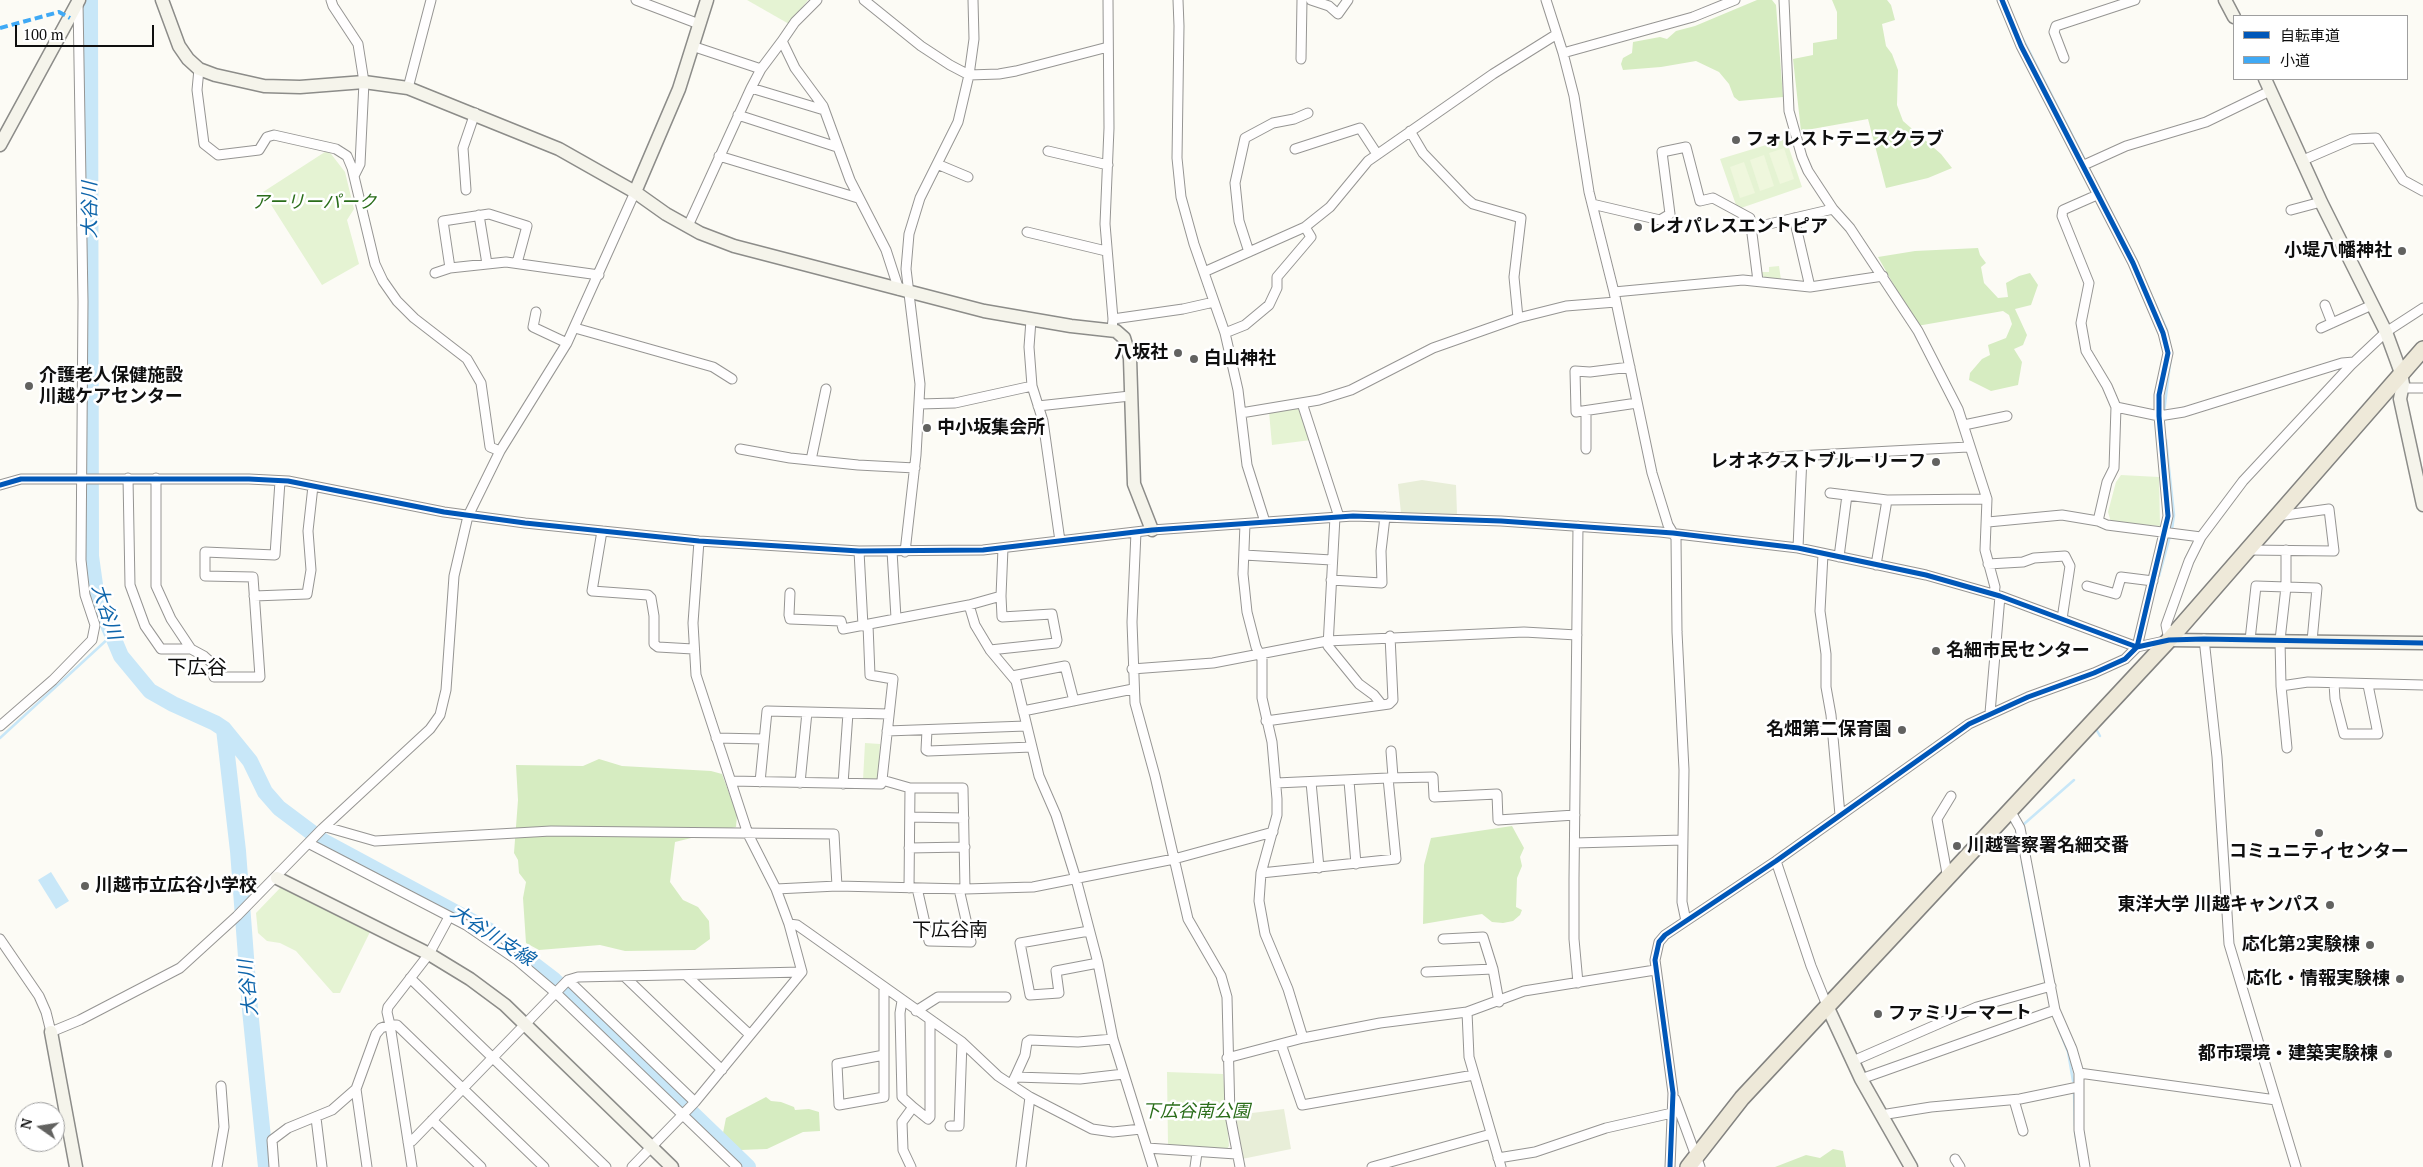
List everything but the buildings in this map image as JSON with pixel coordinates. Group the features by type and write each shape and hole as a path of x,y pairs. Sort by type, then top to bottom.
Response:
{"main road":[{"path":"1694,1163 1742,1098 2011,812 2169,640 2423,349"}],"street":[{"path":"162,0 179,46 188,59 199,69 232,80 264,86 300,87 364,82 408,88 475,113 559,149 634,192 666,214 734,246 903,292 984,312 1032,320 1112,324 1214,302"},
{"path":"331,0 358,44 364,82 360,164 354,176"},
{"path":"408,88 430,0"},
{"path":"636,0 699,24"},
{"path":"51,1032 80,1020 180,968 238,916 324,828 430,729 440,715 446,690 449,662 454,576 468,516 500,451 575,328 679,89 707,0"},
{"path":"688,226 761,69 795,22 817,0"},
{"path":"864,0 921,46 969,75 999,74 1016,71 1108,47"},
{"path":"903,292 909,234 920,198 958,122 969,75 974,39 973,0"},
{"path":"1108,0 1108,166 1105,224 1112,324 1120,333 1130,358 1134,484 1152,530"},
{"path":"1178,0 1178,176 1186,219 1224,333 1241,413 1247,465 1265,522"},
{"path":"1301,59 1302,0"},
{"path":"1311,0 1329,6 1338,14 1348,0"},
{"path":"1546,0 1563,52 1574,96 1592,204 1614,292 1652,474 1668,525 1676,538 1677,632 1684,770 1682,902 1686,921"},
{"path":"1563,52 1693,17 1735,0"},
{"path":"1784,0 1789,111 1795,136 1808,171 1883,276 1944,379 1964,425 1968,447 1987,499 1986,550 1997,595 1990,713"},
{"path":"1694,1163 1673,1093 1655,970 1659,942 1665,935 1776,861 1969,724 1990,713 2125,659 2137,647 2153,580 2169,533 2159,416 2160,395 2168,353 2163,333 2134,263 2021,46 2002,0"},
{"path":"2064,58 2054,32 2056,26 2135,0"},
{"path":"2225,0 2233,15"},
{"path":"0,145 79,1"},
{"path":"0,726 53,680 92,640 95,625 85,595 81,560 83,301 79,1"},
{"path":"1204,272 1305,227 1330,207 1368,161 1377,154 1492,74 1557,34"},
{"path":"782,41 795,68 824,110 858,198 879,234 914,322 920,404 905,552"},
{"path":"692,46 761,69"},
{"path":"199,69 197,90 204,144 218,155 259,150 267,137 274,135 336,149 347,156 354,176 375,264 383,281 396,301 414,318 467,359 481,383 490,447 500,451"},
{"path":"2265,80 2321,202 2386,332 2401,373 2402,388 2400,399 2423,505"},
{"path":"751,88 824,110"},
{"path":"2084,165 2126,146 2206,122 2270,91"},
{"path":"466,190 463,148 475,113"},
{"path":"1249,252 1239,221 1235,183 1245,138 1273,123 1294,119 1308,113"},
{"path":"738,115 838,147"},
{"path":"1295,149 1360,128 1377,154"},
{"path":"1410,131 1423,152 1473,204 1521,218 1514,276 1518,318"},
{"path":"2302,161 2352,139 2376,138 2403,180 2423,190"},
{"path":"1592,204 1660,220 1670,214 1670,202 1662,152 1686,147 1700,201 1713,198 1750,218 1758,281"},
{"path":"1048,151 1108,166"},
{"path":"719,156 858,198"},
{"path":"937,164 968,177"},
{"path":"2097,195 2063,210 2062,216 2089,283 2081,323 2086,351 2107,386 2116,407 2114,468 2104,490 2098,521"},
{"path":"2291,210 2321,202"},
{"path":"1752,228 1834,209"},
{"path":"450,268 443,221 479,215 500,215 527,226 516,263"},
{"path":"479,215 487,264"},
{"path":"1794,218 1810,287"},
{"path":"1224,333 1245,325 1269,305 1277,288 1277,277 1311,237 1305,227"},
{"path":"1027,232 1106,251"},
{"path":"435,273 450,268 516,263 599,275"},
{"path":"1614,292 1758,281 1810,287 1883,276"},
{"path":"1241,413 1302,403 1351,390 1433,348 1518,318 1566,306 1616,302"},
{"path":"2325,305 2332,323"},
{"path":"2321,328 2372,305"},
{"path":"2169,640 2166,625 2189,561 2201,537 2242,481 2354,362 2386,332 2423,308"},
{"path":"536,312 533,327 567,343"},
{"path":"1032,320 1030,347 1032,386 1043,421 1060,541"},
{"path":"575,328 713,367 732,379"},
{"path":"2116,407 2159,416 2184,412 2342,362 2354,362"},
{"path":"1630,367 1590,372 1575,371 1576,412 1638,403"},
{"path":"920,404 955,404 1032,386"},
{"path":"2402,388 2423,388"},
{"path":"811,460 826,389"},
{"path":"1038,406 1130,396"},
{"path":"1302,403 1337,517 1332,560 1328,646 1346,669 1382,706"},
{"path":"1586,411 1586,449"},
{"path":"1964,425 2007,416"},
{"path":"1758,458 1968,447"},
{"path":"740,449 811,460 915,468"},
{"path":"1798,548 1802,456"},
{"path":"128,478 130,584 145,626 161,649 191,649"},
{"path":"0,485 21,479 156,478 280,481 468,516 699,541 892,552 1002,548 1152,530 1337,517 1385,517 1578,526 1673,533 1798,548 1926,575 1997,595 2137,647 2169,640 2204,639 2423,642"},
{"path":"156,478 156,586 171,619 191,649 213,664 214,677 260,677 254,578 205,576 205,552 275,555 280,481"},
{"path":"254,596 307,594 311,570 308,531 313,486"},
{"path":"1830,493 1887,500 1987,499"},
{"path":"1839,557 1847,496"},
{"path":"1876,565 1887,500"},
{"path":"2248,550 2334,551 2329,509 2278,516"},
{"path":"1988,522 2062,515 2098,521 2107,525 2201,537"},
{"path":"1331,580 1382,582 1381,550 1385,517"},
{"path":"1245,524 1243,574 1247,612 1264,673 1262,698 1272,742 1276,783 1277,815 1261,873 1259,901 1265,934 1288,989 1302,1038"},
{"path":"1578,526 1574,939 1578,983"},
{"path":"602,530 592,591 648,596 651,598 654,616 654,644 658,647 693,649"},
{"path":"1136,532 1133,689 1188,919 1221,976 1227,996 1227,1058 1230,1115 1240,1167"},
{"path":"699,541 693,649 701,696 748,834 776,889 789,924 802,972"},
{"path":"990,650 1056,643 1057,640 1052,614 1002,617 1002,548"},
{"path":"2286,550 2286,587 2280,640 2281,686 2287,748"},
{"path":"731,781 881,784 893,679 870,675 859,551"},
{"path":"892,552 896,618"},
{"path":"1823,554 1820,611 1826,654 1826,688 1840,815"},
{"path":"1244,555 1332,560"},
{"path":"1988,564 2023,562 2034,558 2065,556 2070,566 2062,619"},
{"path":"2087,586 2116,594 2121,577 2153,580"},
{"path":"2250,640 2256,586 2317,588 2312,641"},
{"path":"790,593 788,615 790,618 838,620 841,621 843,629 968,605 1001,596"},
{"path":"968,605 975,625 990,650 1016,681 1038,776 1056,815 1076,879 1098,963 1113,1039 1153,1167"},
{"path":"1132,669 1182,666 1327,641 1390,636 1524,632 1577,636"},
{"path":"1266,721 1389,704 1393,700 1390,636"},
{"path":"2204,639 2217,757 2229,944 2296,1167"},
{"path":"1012,676 1065,666 1074,701"},
{"path":"2281,686 2308,682 2423,685"},
{"path":"2334,682 2335,699 2344,734 2378,734 2368,685"},
{"path":"1023,711 1133,689"},
{"path":"760,782 767,711 889,714"},
{"path":"800,783 807,712"},
{"path":"843,784 848,713"},
{"path":"887,731 1026,726"},
{"path":"927,730 926,750 928,751 1032,747"},
{"path":"1803,732 1832,731"},
{"path":"716,738 763,739"},
{"path":"1261,873 1396,859 1390,778 1391,751"},
{"path":"1276,783 1433,777 1434,797 1497,794 1498,820 1575,815"},
{"path":"882,780 910,788 963,788 964,848 962,889 971,942 929,941 913,888 909,848 910,788"},
{"path":"1349,781 1356,864"},
{"path":"1311,782 1320,868"},
{"path":"1948,879 1937,819 1951,796"},
{"path":"2011,812 2020,828 2055,1010 2072,1049 2079,1073 2079,1130 2085,1167"},
{"path":"910,817 964,818"},
{"path":"324,828 375,841 551,832 834,834 836,886"},
{"path":"776,889 836,886 962,889 1021,888 1076,879 1174,858 1273,832"},
{"path":"1575,843 1684,840"},
{"path":"312,841 449,918 466,925 517,960 562,987 688,1109 737,1167"},
{"path":"909,848 964,848"},
{"path":"1776,861 1811,966 1828,1008 1861,1078 1911,1167"},
{"path":"277,878 429,954 470,979 505,1005 672,1167"},
{"path":"414,1166 408,1142 387,1012 388,1007 429,954 449,918"},
{"path":"789,924 802,928 930,1022 962,1042 1030,1097 1092,1129 1114,1132 1141,1129"},
{"path":"1089,931 1020,944 1030,995 1059,992 1056,970 1098,963"},
{"path":"1443,939 1483,938 1493,969 1499,1002"},
{"path":"0,939 39,996 46,1012 76,1167"},
{"path":"1426,972 1493,969"},
{"path":"1227,1058 1302,1038 1380,1023 1467,1012 1499,1002 1524,991 1655,970"},
{"path":"408,1142 432,1120 562,987 578,977 802,972"},
{"path":"632,1167 688,1109 722,1070 748,1034 802,972"},
{"path":"624,976 722,1070"},
{"path":"687,976 748,1034"},
{"path":"410,978 606,1167"},
{"path":"1853,1061 1977,1007 2051,986"},
{"path":"562,987 688,1109"},
{"path":"884,987 884,1055 884,1097 839,1105 837,1064 884,1055"},
{"path":"916,1011 938,997 1006,997"},
{"path":"902,1001 900,1013 902,1097 928,1118 930,1116 930,1022"},
{"path":"1861,1078 2055,1010"},
{"path":"1467,1012 1469,1057 1500,1162 1606,1128 1672,1113"},
{"path":"367,1167 356,1089 376,1034 381,1028 397,1025 544,1167"},
{"path":"1013,1082 1025,1055 1027,1042 1030,1040 1078,1042 1113,1039"},
{"path":"950,1126 959,1126 962,1042"},
{"path":"1281,1044 1302,1105 1474,1075"},
{"path":"2079,1073 2276,1100"},
{"path":"1013,1082 1080,1079 1124,1074"},
{"path":"217,1167 224,1127 220,1086"},
{"path":"1881,1115 1931,1107 2014,1100 2078,1086"},
{"path":"274,1167 272,1140 288,1128 332,1110 356,1089"},
{"path":"1670,1167 1673,1093"},
{"path":"1021,1167 1030,1097"},
{"path":"2014,1100 2023,1131"},
{"path":"911,1167 903,1150 902,1122 913,1107"},
{"path":"316,1118 322,1167"},
{"path":"432,1120 481,1167"},
{"path":"1372,1167 1491,1134"},
{"path":"1147,1148 1197,1153 1236,1154"},
{"path":"1195,1167 1197,1153"}],"green space":[{"path":"747,0 808,0 789,24"},
{"path":"1757,0 1772,0 1776,5 1783,97 1739,101 1734,97 1729,84 1719,72 1696,61 1661,67 1623,70 1621,64 1623,58 1632,53 1633,42 1660,37 1667,39 1676,31 1695,26"},
{"path":"1832,0 1887,0 1891,5 1895,20 1882,24 1886,46 1892,54 1898,70 1897,105 1903,121 1941,154 1952,168 1928,178 1886,188 1868,119 1801,131 1793,59 1813,55 1813,43 1837,39 1837,12"},
{"path":"1786,139 1802,187 1741,208 1736,205 1720,159"},
{"path":"1784,148 1794,179 1780,184 1769,153"},
{"name":"アーリーパーク","path":"328,150 345,172 354,209 347,220 359,264 322,285 263,192"},
{"path":"1764,155 1774,186 1760,191 1750,160"},
{"path":"1744,162 1755,193 1740,198 1730,167"},
{"path":"1978,248 1980,255 1986,263 1981,267 1984,283 1998,298 2008,297 2006,283 2019,276 2030,273 2038,285 2031,305 2015,309 2027,335 2023,345 2014,349 2022,362 2018,385 1991,391 1969,380 1970,373 1982,359 1990,355 1988,345 2006,338 2012,324 2009,315 2003,311 1917,326 1878,257 1915,251"},
{"path":"1779,266 1781,280 1763,278 1762,272 1769,272 1769,267"},
{"path":"1302,407 1311,440 1272,445 1269,412"},
{"path":"2121,475 2159,477 2160,526 2111,522 2108,512 2116,482"},
{"path":"1422,480 1456,485 1457,514 1401,513 1398,484"},
{"path":"865,743 880,744 878,781 863,780"},
{"path":"599,759 622,766 711,771 722,774 737,815 736,827 675,842 670,882 683,900 698,907 709,921 710,939 695,950 625,951 600,945 539,950 526,943 523,898 526,882 519,873 518,860 514,853 518,800 516,765 583,766"},
{"path":"1512,826 1524,848 1520,857 1522,866 1517,878 1516,907 1522,910 1520,915 1513,921 1503,923 1492,922 1482,914 1423,924 1424,865 1431,838"},
{"path":"282,886 370,932 340,993 333,993 296,951 280,943 267,941 258,933 256,913"},
{"name":"下広谷南公園","path":"1167,1072 1223,1074 1229,1146 1226,1150 1168,1145"},
{"path":"766,1097 771,1101 781,1102 794,1107 795,1110 809,1109 819,1112 820,1131 803,1132 767,1149 741,1150 723,1133 726,1118"},
{"path":"1284,1109 1291,1149 1242,1159 1236,1115"},
{"path":"1833,1149 1843,1151 1846,1167 1775,1167 1806,1155 1820,1158"}],"water":[{"path":"51,872 69,901 56,909 38,880"}],"waterway":[{"name":"大谷川","path":"90,0 91,556 97,599 121,656 150,691 224,729 250,761 265,792 279,808 323,841 490,931 553,979 748,1167"},
{"path":"2020,33 2086,162"},
{"path":"2094,178 2136,260"},
{"path":"2150,292 2167,330 2171,350"},
{"path":"2164,412 2171,356"},
{"path":"2159,576 2174,515 2166,440"},
{"path":"0,738 111,636"},
{"path":"2095,727 2100,736"},
{"name":"大谷川","path":"224,729 238,851 250,1010 266,1167"},
{"path":"2024,824 2074,780"},
{"path":"2022,862 2044,976"},
{"path":"2058,1027 2068,1052 2073,1081"},
{"path":"2074,1092 2075,1126"},
{"path":"2075,1132 2080,1161"}],"marked path":[{"path":"0,28 59,12 70,18"}],"cycle path":[{"path":"1670,1167 1673,1093 1655,960 1659,942 1665,935 1776,861 1969,724 2028,697 2094,673 2125,659 2137,647 2168,516 2159,416 2159,395 2168,353 2163,333 2133,263 2021,46 2002,0"},
{"path":"0,485 21,479 249,479 288,481 444,512 525,523 699,541 859,551 983,550 1152,530 1353,516 1501,521 1673,533 1798,548 1926,575 2000,596 2137,647 2169,640 2204,639 2423,643"}],"place":[{"name":"フォレストテニスクラブ","path":"1736,140"},
{"name":"レオパレスエントピア","path":"1638,227"},
{"name":"小堤八幡神社","path":"2402,251"},
{"name":"八坂社","path":"1178,353"},
{"name":"白山神社","path":"1194,359"},
{"name":"介護老人保健施設 川越ケアセンター","path":"29,386"},
{"name":"中小坂集会所","path":"927,428"},
{"name":"レオネクストブルーリーフ","path":"1936,462"},
{"name":"名細市民センター","path":"1936,651"},
{"name":"名畑第二保育園","path":"1902,730"},
{"name":"コミュニティセンター","path":"2319,833"},
{"name":"川越警察署名細交番","path":"1957,846"},
{"name":"川越市立広谷小学校","path":"85,886"},
{"name":"東洋大学 川越キャンパス","path":"2330,905"},
{"name":"応化第2実験棟","path":"2370,945"},
{"name":"応化・情報実験棟","path":"2400,979"},
{"name":"ファミリーマート","path":"1878,1014"},
{"name":"都市環境・建築実験棟","path":"2388,1054"}],"district":[{"name":"下広谷","path":"197,668"},
{"name":"下広谷南","path":"950,931"}],"water label":[{"name":"大谷川支線","path":"492,936"}]}
